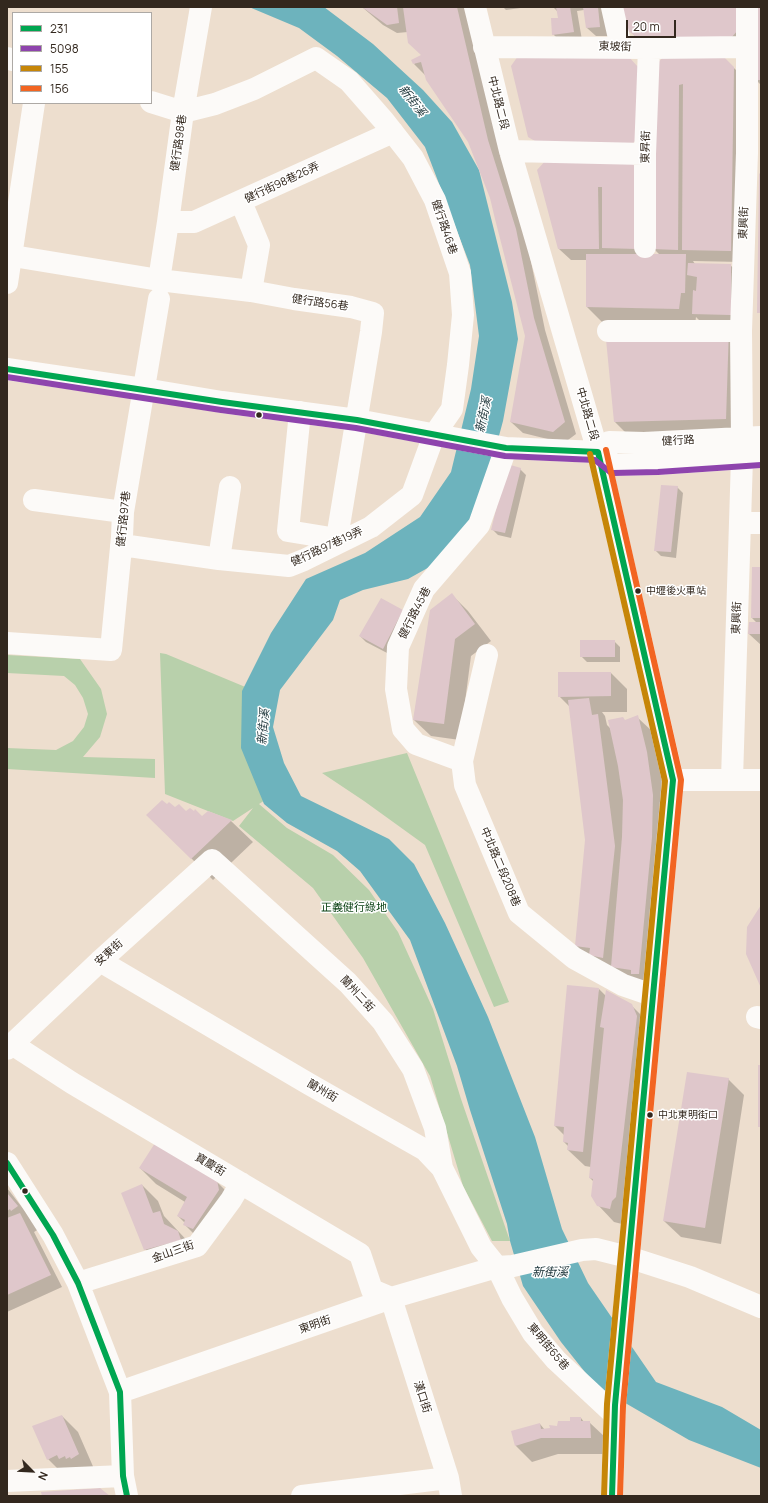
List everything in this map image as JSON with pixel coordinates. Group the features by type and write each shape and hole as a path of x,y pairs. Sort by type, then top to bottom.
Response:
{"street":[{"name":"中北路二段","path":"475,7 510,151 598,452 672,780 623,1305 615,1410"},
{"path":"612,7 621,47"},
{"name":"東興街","path":"732,779 751,523 751,447 741,331 754,153 746,47 747,7"},
{"name":"健行路98巷","path":"143,389 159,290 196,8"},
{"name":"東坡街","path":"484,46 649,48 746,47"},
{"name":"東昇街","path":"645,247 645,154 649,48"},
{"name":"健行路46巷","path":"183,112 215,104 254,89 316,58 349,81 393,132 413,158 435,200 460,273 463,315 458,365 452,409 442,437"},
{"path":"152,102 183,112"},
{"path":"7,283 9,256 34,104"},
{"name":"健行街98巷26弄","path":"168,222 194,222 393,132"},
{"path":"510,151 645,154"},
{"path":"241,202 259,245 251,291"},
{"name":"健行路56巷","path":"9,256 159,290 251,291 352,307 373,313 356,420"},
{"path":"608,331 741,331"},
{"path":"7,369 222,402 356,420 503,447 598,452"},
{"name":"健行路97巷","path":"7,643 111,650 123,512 143,389"},
{"path":"300,412 288,531 336,542 356,420"},
{"name":"健行路97巷19弄","path":"121,546 219,559 288,566 336,542 371,527 412,495 442,437"},
{"name":"健行路45巷","path":"462,761 416,744 403,729 396,689 398,647 424,589 479,525 503,447"},
{"name":"健行路","path":"598,452 614,465 657,464 751,447"},
{"path":"219,559 230,487"},
{"path":"34,500 123,512"},
{"path":"462,761 487,655"},
{"name":"中北路二段208巷","path":"462,761 466,785 519,913 574,958 623,985 652,995"},
{"path":"672,780 761,780"},
{"name":"安東街","path":"9,1046 212,860"},
{"name":"蘭州二街","path":"212,860 348,983 383,1022 413,1070 435,1128 442,1168"},
{"name":"蘭州街","path":"100,961 302,1080 425,1150 442,1168 481,1247 505,1267"},
{"name":"寶慶街","path":"9,1046 360,1254 372,1290 391,1298"},
{"path":"7,1163 53,1235 78,1283 120,1392 125,1486 7,1481"},
{"name":"金山三街","path":"78,1283 197,1246 231,1200 241,1183"},
{"name":"東明街","path":"120,1392 391,1298 505,1267 582,1250 596,1249 628,1257"},
{"path":"628,1257 690,1277 761,1307"},
{"name":"東明街65巷","path":"505,1267 512,1298 533,1333 556,1360 615,1410"},
{"name":"漢口街","path":"391,1298 450,1487"},
{"path":"612,1496 615,1410"},
{"path":"302,1496 450,1487"}],"green space":[{"name":"正義健行綠地","path":"160,653 166,654 255,691 273,795 259,804 287,828 333,855 369,890 398,932 433,1009 461,1099 510,1241 492,1241 463,1186 430,1076 363,958 313,888 239,826 253,808 233,821 165,794"},
{"path":"7,655 80,659 101,689 107,714 100,737 83,757 155,759 155,778 7,769 7,748 56,750 73,741 84,727 88,714 83,698 75,685 64,676 7,673"},
{"path":"407,753 509,1002 494,1007 425,845 322,773"}],"water":[{"name":"新街溪","path":"249,7 324,7 373,44 423,90 452,122 479,170 512,302 518,339 503,421 487,480 467,526 433,565 408,579 363,590 340,600 333,620 280,690 273,727 284,763 301,796 389,839 414,864 445,923 488,1017 535,1137 562,1229 588,1283 656,1382 722,1407 761,1430 761,1468 689,1440 596,1386 561,1342 523,1286 510,1241 507,1224 457,1066 410,940 360,871 337,851 287,823 264,804 241,748 242,691 271,633 306,579 365,553 420,517 451,472 471,389 479,336 470,265 425,147 387,98 337,56 299,28"}],"building":[{"path":"362,7 397,7 399,23 387,25"},
{"path":"403,7 457,7 488,140 516,229 534,318 565,422 553,432 510,422 525,336 490,198 468,142 426,80 421,62 413,64 411,60 421,55 408,43"},
{"path":"556,7 570,7 574,32 552,35 551,18 558,18"},
{"path":"583,7 598,7 600,27 586,28"},
{"path":"622,7 738,7 738,30 731,38 635,36 627,30"},
{"path":"755,7 761,7 761,80 755,80"},
{"path":"518,56 629,57 638,67 638,137 630,147 540,144 528,137 511,66"},
{"path":"664,56 724,57 734,67 731,251 682,250 683,84 679,85 678,250 653,249 655,66"},
{"path":"546,160 630,161 638,170 637,249 602,248 602,187 598,187 599,249 558,249 537,170"},
{"path":"761,172 761,313 757,313 759,174"},
{"path":"586,254 686,254 685,293 681,293 679,309 586,307"},
{"path":"688,263 731,264 731,315 692,314 693,290 696,291 697,277 687,275"},
{"path":"729,327 726,419 614,422 605,329"},
{"path":"507,464 521,468 505,533 491,530"},
{"path":"661,485 678,486 671,552 654,551"},
{"path":"752,567 761,567 761,618 751,618"},
{"path":"452,593 475,624 455,639 444,724 413,720 430,610"},
{"path":"381,598 403,610 383,649 359,636"},
{"path":"749,622 761,622 761,634 748,634"},
{"path":"580,640 615,640 615,657 580,657"},
{"path":"558,672 611,672 611,696 558,697"},
{"path":"589,698 592,715 598,714 615,846 603,958 589,955 590,948 575,946 585,840 568,700"},
{"path":"638,715 647,752 653,795 652,837 639,974 631,974 631,970 611,967 622,837 623,800 618,766 608,720 623,717 625,720"},
{"path":"162,800 167,804 169,802 175,807 179,804 186,811 190,808 194,811 195,809 202,816 208,811 232,820 191,859 146,815"},
{"path":"761,905 761,988 746,954 747,927"},
{"path":"567,985 599,988 583,1152 567,1150 568,1143 563,1142 564,1127 554,1126"},
{"path":"606,990 632,1004 637,1016 616,1197 612,1201 610,1209 597,1206 591,1196 593,1179 589,1178 604,1028 600,1027"},
{"path":"758,1065 761,1065 761,1127 758,1127"},
{"path":"687,1072 729,1078 705,1228 663,1221"},
{"path":"155,1143 217,1180 219,1190 193,1229 183,1225 185,1220 177,1216 187,1197 139,1168"},
{"path":"142,1184 153,1213 160,1211 164,1224 178,1231 181,1240 144,1250 121,1193"},
{"path":"7,1193 18,1206 11,1211 10,1209 7,1211"},
{"path":"20,1213 51,1275 7,1295 7,1218"},
{"path":"62,1415 79,1454 71,1459 70,1457 66,1459 65,1456 59,1459 57,1455 47,1460 32,1426"},
{"path":"570,1417 581,1417 581,1421 590,1421 591,1438 541,1438 515,1446 511,1431 540,1423 541,1429 550,1428 549,1425 557,1426 558,1421 570,1421"},
{"path":"100,1488 110,1496 42,1496 41,1492"}],"transit line":[{"name":"231","path":"7,369 222,402 357,420 506,448 598,452 673,780 615,1405 612,1496"},
{"name":"5098","path":"7,377 221,410 356,428 505,456 595,460 613,473 658,472 761,465"},
{"name":"156","path":"606,450 681,780 623,1406 620,1496"},
{"name":"155","path":"590,454 665,781 607,1404 604,1496"},
{"name":"231","path":"7,1163 53,1235 78,1283 120,1392 123,1476 127,1496"}],"place":[{"name":"中壢後火車站","path":"638,591"},
{"name":"中北東明街口","path":"650,1115"}]}
